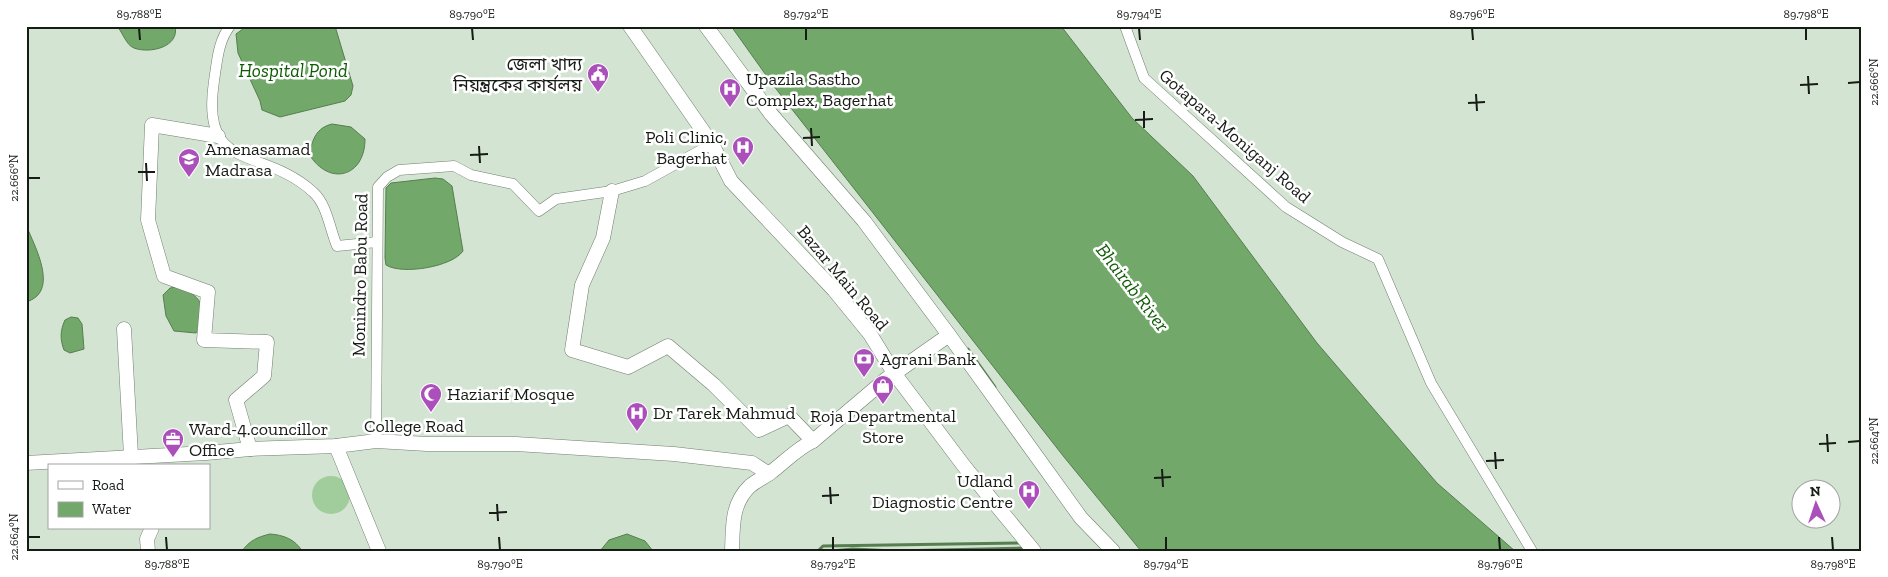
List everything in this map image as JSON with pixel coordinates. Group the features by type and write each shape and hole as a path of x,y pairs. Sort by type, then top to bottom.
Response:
{"street":[{"path":"230,26 223,36 211,103 211,116 218,136 227,147 239,154 285,172 313,192 320,199 337,246 377,242"},
{"name":"Bazar Main Road","path":"630,26 712,144 731,180 834,290 870,334 894,373 964,466 1034,551"},
{"path":"706,26 771,114 864,221 949,335 1080,518 1113,551"},
{"name":"Gotapara-Moniganj Road","path":"1125,26 1144,78 1286,208 1342,242 1378,259 1431,383 1532,551"},
{"path":"218,136 152,125 148,220 164,276 208,292 204,340 267,342 264,376 236,400 250,448"},
{"name":"Monindro Babu Road","path":"376,441 378,187 387,177 399,170 454,166 471,175 512,184 539,210 556,199 612,191 645,181 712,144"},
{"path":"612,191 602,238 582,286 572,350 628,367 668,346 714,385 759,430 789,416 813,441"},
{"path":"124,328 131,456"},
{"path":"732,551 734,515 740,496 751,484 769,474 800,448 813,441 840,416 894,373 949,335"},
{"name":"College Road","path":"26,463 206,453 250,448 336,446 376,441 426,444 516,444 674,454 752,463 769,474"},
{"path":"336,446 379,551"},
{"path":"198,464 206,453"},
{"path":"148,551 147,539 151,530"}],"shaded area":[{"path":"331,476 345,481 350,495 345,509 331,514 317,509 312,495 317,481"}],"water":[{"path":"117,26 175,26 175,33 173,39 162,47 141,50 129,44"},
{"name":"Hospital Pond","path":"247,26 335,26 353,86 351,95 345,101 280,117 262,110 260,101 238,53 236,34"},
{"name":"Bhairab River","path":"731,26 1061,26 1132,118 1193,176 1317,343 1437,483 1515,551 1141,551 1064,457 773,85"},
{"path":"332,124 351,127 365,139 359,162 353,169 344,173 336,174 326,171 309,154 319,131"},
{"path":"435,178 443,179 452,186 463,251 449,261 426,268 403,269 386,265 386,188 391,183"},
{"path":"26,225 39,256 43,279 42,289 36,297 26,302"},
{"path":"177,287 193,294 199,301 202,311 200,326 196,333 174,331 166,316 163,295 170,288"},
{"path":"71,317 78,318 82,324 84,349 70,353 64,350 61,335 65,320"},
{"path":"270,534 288,538 296,543 302,551 242,551 248,544"},
{"path":"627,534 645,541 653,551 600,551 609,540"}],"waterway":[{"path":"968,349 995,387"},
{"path":"818,551 823,546 1020,543"},
{"path":"832,551 853,549 894,551 1026,548"}],"place":[{"name":"জেলা খাদ্য নিয়ন্ত্রকের কার্যলয়","path":"598,93"},
{"name":"Upazila Sastho Complex, Bagerhat","path":"730,108"},
{"name":"Poli Clinic, Bagerhat","path":"743,166"},
{"name":"Amenasamad Madrasa","path":"189,178"},
{"name":"Agrani Bank","path":"864,378"},
{"name":"Roja Departmental Store","path":"883,405"},
{"name":"Haziarif Mosque","path":"431,413"},
{"name":"Dr Tarek Mahmud","path":"637,432"},
{"name":"Ward-4.councillor Office","path":"173,458"},
{"name":"Udland Diagnostic Centre","path":"1029,510"}]}
